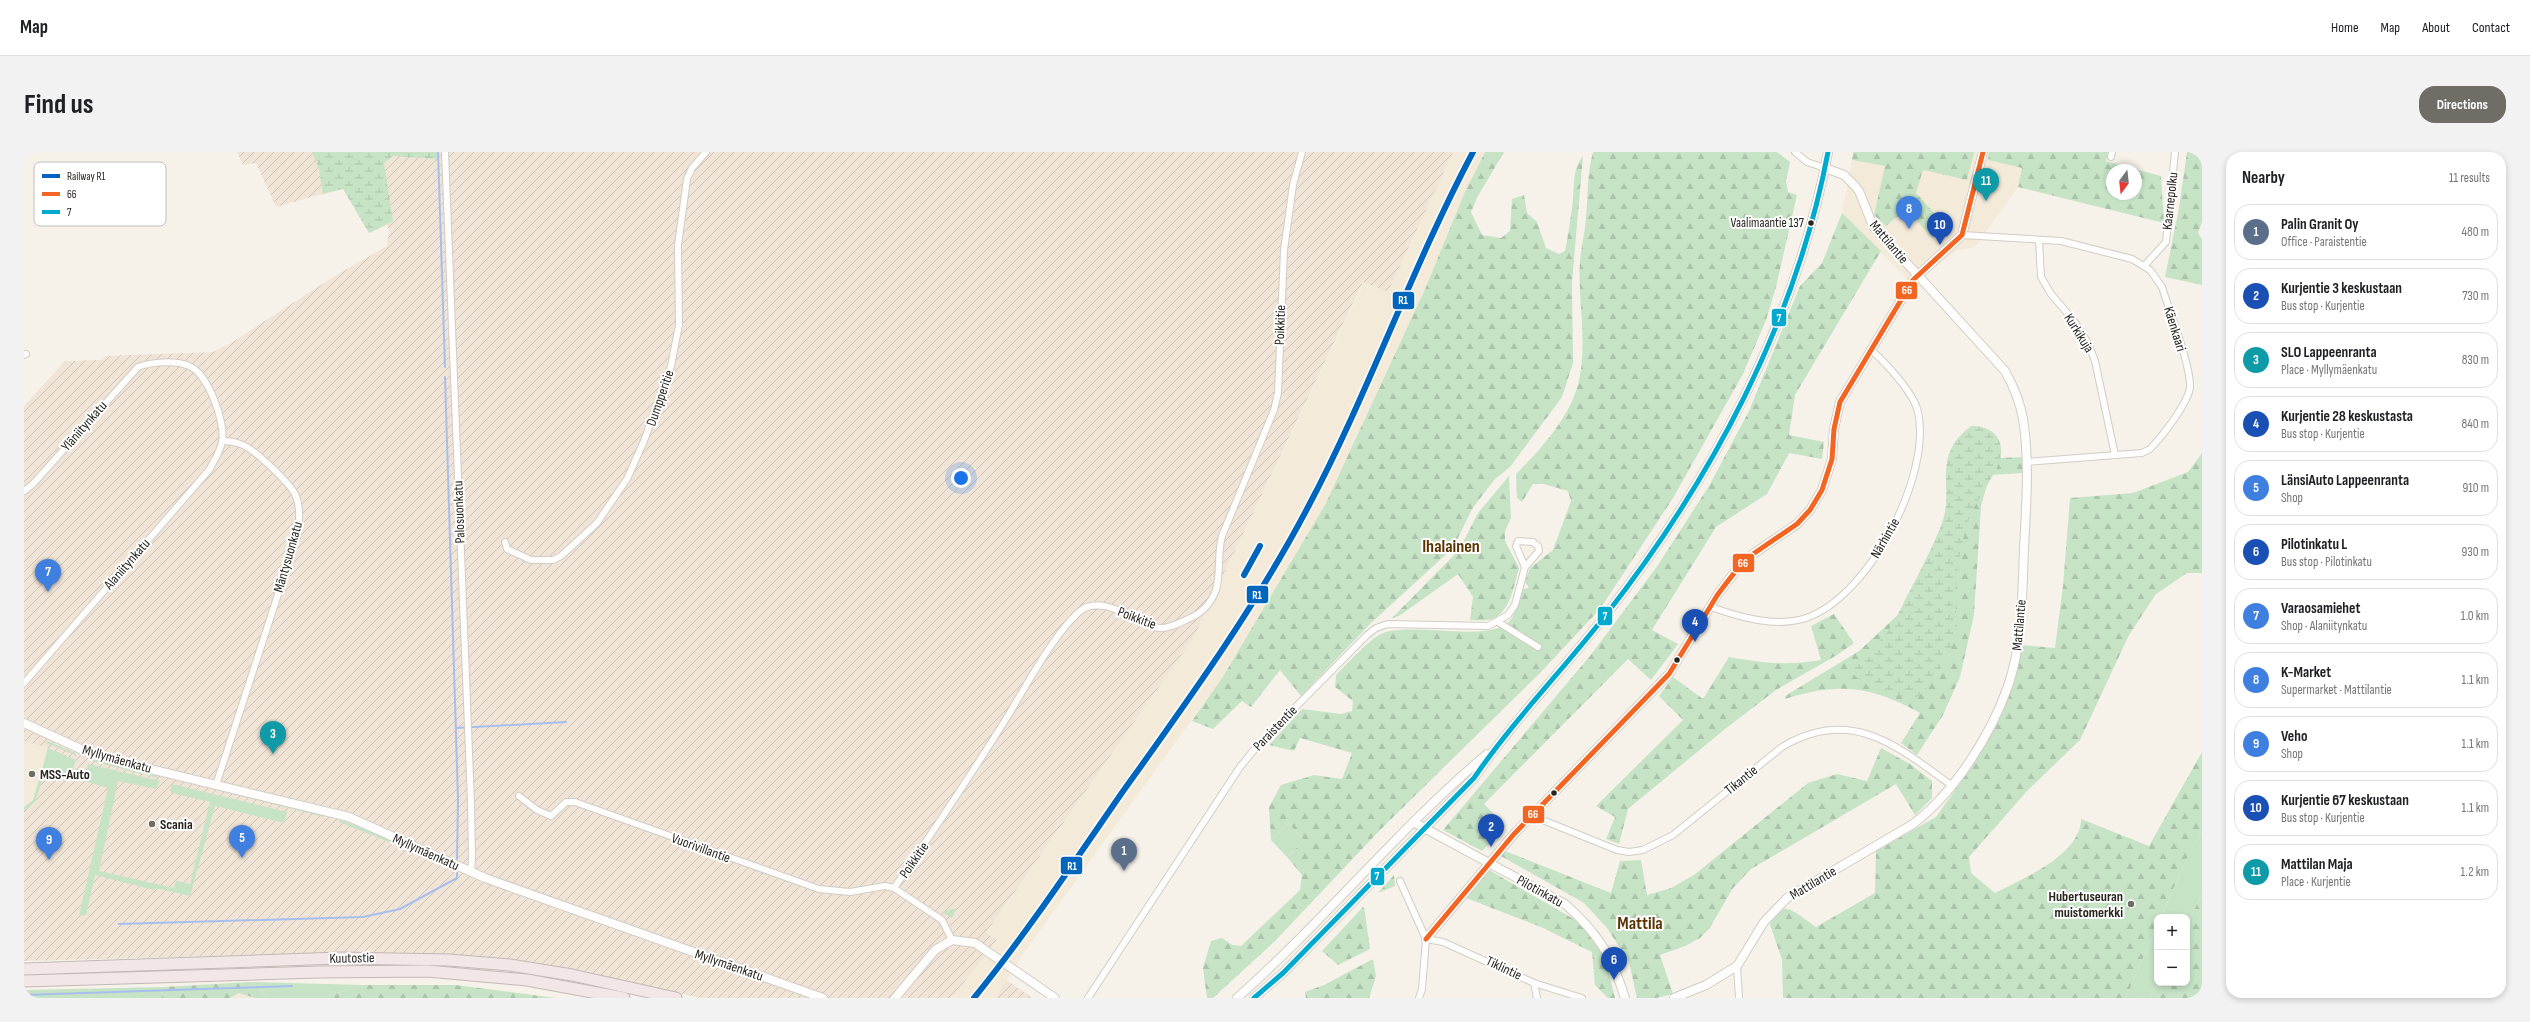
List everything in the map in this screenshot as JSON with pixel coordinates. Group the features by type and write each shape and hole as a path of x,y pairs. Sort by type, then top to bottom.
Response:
{"highway":[{"name":"Kuutostie","path":"24,969 340,958 449,960 510,965 572,975 676,998"},
{"name":"Kuutostie","path":"24,981 333,972 427,971 528,980 624,998"}],"main road":[{"path":"1254,998 1283,973 1474,778 1495,747 1604,617 1632,581 1692,493 1740,407 1770,340 1802,250 1825,168 1828,152"},
{"path":"1426,939 1488,864 1532,814 1670,674 1711,607 1738,568 1753,554 1797,524 1814,503 1822,490 1832,459 1834,430 1840,402 1917,274 1962,234 1983,152"},
{"name":"Mattilantie","path":"1674,998 1706,985 1737,966 1764,922 1787,898 1913,824 1931,809 1951,785 1990,728 2008,686 2015,660 2022,589 2027,462 2019,401 2005,372 1873,226 1859,191 1844,175 1825,168"},
{"name":"Myllymäenkatu","path":"24,723 85,751 109,759 350,818 470,872 823,998"},
{"path":"1237,998 1275,964 1467,770 1495,747"},
{"name":"Pilotinkatu","path":"1415,822 1488,864 1565,904 1585,922 1604,946 1616,967 1625,998"},
{"path":"895,998 926,958 949,941 975,943 1055,998"}],"street":[{"name":"Palosuonkatu","path":"444,152 471,802 472,858 470,872"},
{"name":"Dumpperitie","path":"505,542 507,549 513,554 531,560 553,560 561,556 597,522 627,479 644,441 671,366 679,325 678,245 687,179 692,168 706,152"},
{"name":"Poikkitie","path":"949,941 942,920 894,888 946,814 1070,621 1081,610 1104,606 1121,610 1160,628 1170,626 1200,614 1216,590 1219,550 1222,536 1274,410 1278,393 1283,258 1293,185 1302,152"},
{"path":"1795,152 1806,162 1825,168"},
{"name":"Kaarnepolku","path":"2144,266 2166,242 2175,152"},
{"name":"Käenkaari","path":"1962,234 2061,241 2132,259 2144,266 2155,275 2162,287 2187,367 2190,388 2187,398 2150,449 2142,453 2027,462"},
{"name":"Kurkikuja","path":"2039,240 2041,277 2051,294 2074,321 2093,356 2115,455"},
{"name":"Närhintie","path":"1711,607 1753,619 1777,621 1805,618 1833,602 1850,588 1883,546 1903,505 1910,483 1919,440 1920,421 1913,399 1871,350"},
{"name":"Yläniitynkatu","path":"24,491 32,485 131,372 146,364 175,363 195,369 215,401 220,415 222,441"},
{"name":"Alaniitynkatu","path":"24,683 209,470 222,441"},
{"name":"Mäntysuonkatu","path":"216,785 297,536 300,516 296,495 279,476 245,446 234,441 222,441"},
{"path":"1525,567 1516,546 1518,541 1524,540 1538,546 1539,551 1525,567 1515,605 1508,615 1498,622 1538,647"},
{"name":"Paraistentie","path":"1088,998 1240,767 1258,745 1367,635 1376,628 1388,624 1488,626 1498,622"},
{"name":"Tikantie","path":"1532,814 1540,819 1617,850 1629,852 1643,850 1673,835 1782,747 1796,739 1818,732 1838,729 1856,730 1890,742 1951,785"},
{"name":"Vuorivillantie","path":"519,796 537,810 551,816 566,802 575,802 819,889 850,892 885,886 894,888"},
{"path":"1400,882 1426,939 1422,988 1419,998"},
{"name":"Tiklintie","path":"1426,939 1443,942 1534,983 1582,998"},
{"path":"1737,966 1739,998"},
{"path":"1534,983 1537,998"}],"shaded area":[{"path":"237,152 1453,152 1388,292 1363,282 1194,637 986,933 997,940 962,985 950,998 700,998 584,971 515,960 450,954 339,953 24,961 24,811 35,802 48,748 24,741 24,406 65,361 103,360 105,356 213,352 231,343 333,277 387,246 389,230 387,225 369,233 343,188 276,207 256,163 243,165"},
{"path":"1453,152 1485,152 1464,194 1426,287 1325,505 1274,594 1224,675 1021,957 996,998 950,998 997,941 986,934 1194,637 1364,282 1388,292"},
{"path":"1974,152 1989,152 1988,160 2023,168 2018,187 1975,247 1956,251 1912,284 1842,213 1852,160 1885,166 1907,209 1947,227 1916,193 1923,170 1967,180"},
{"path":"24,741 48,748 33,800 24,807"},
{"path":"1006,980 1033,998 996,998"},
{"path":"239,993 253,996 255,998 230,998"}],"green space":[{"path":"312,152 438,152 438,159 393,156 384,163 393,221 369,233 343,189 323,194 319,169"},
{"path":"1485,152 1504,152 1478,196 1471,212 1482,235 1501,238 1510,231 1512,199 1524,195 1527,213 1537,222 1546,248 1559,254 1565,251 1573,201 1575,174 1579,162 1583,156 1572,282 1573,363 1562,397 1510,467 1494,480 1472,509 1453,548 1370,624 1301,696 1280,670 1251,707 1242,701 1213,729 1192,721 1224,675 1325,505 1426,287 1464,194"},
{"path":"1593,152 1777,152 1790,162 1786,181 1788,192 1797,195 1776,287 1766,320 1743,374 1673,498 1600,609 1540,673 1380,830 1276,940 1213,998 1207,998 1203,968 1211,941 1222,938 1232,945 1241,946 1300,890 1302,875 1287,857 1304,840 1288,823 1271,840 1269,807 1281,785 1314,775 1342,779 1352,753 1300,738 1294,751 1269,745 1302,709 1341,714 1352,711 1353,701 1335,687 1336,675 1381,634 1395,630 1471,632 1488,630 1502,626 1512,618 1523,589 1529,588 1525,582 1530,568 1553,550 1571,501 1568,491 1544,484 1533,484 1522,502 1517,498 1516,474 1534,456 1558,425 1571,403 1580,375 1583,343 1580,261"},
{"path":"1853,152 1974,152 1967,180 1923,170 1916,193 1947,227 1932,238 1907,209 1886,226 1874,215 1885,166 1852,160"},
{"path":"1989,152 2108,152 2106,161 2117,164 2106,164 2106,200 2142,200 2142,171 2161,176 2164,223 2018,187 2022,168 1988,160"},
{"path":"2187,152 2202,152 2202,222 2198,233 2202,239 2202,285 2165,277 2179,208"},
{"path":"1842,213 1881,251 1795,395 1789,435 1824,442 1822,459 1789,453 1767,494 1716,527 1652,630 1678,644 1651,680 1628,659 1484,804 1506,826 1482,851 1443,830 1590,656 1656,568 1709,486 1749,411 1800,286 1822,263"},
{"path":"1971,426 1978,426 1994,433 2000,442 2001,455 1996,469 1972,512 1964,535 1955,589 1957,631 1954,641 1944,664 1930,684 1915,699 1889,693 1869,685 1854,675 1850,669 1888,631 1897,617 1925,561 1942,523 1945,510 1947,461 1951,449"},
{"path":"2202,453 2202,573 2187,573 2156,594 2129,635 2080,740 2028,790 1969,857 1971,873 1995,893 2034,873 2061,855 2071,844 2078,832 2081,819 2149,846 2202,752 2202,831 2184,864 2162,914 2154,914 2154,933 2126,998 1783,998 1782,959 1770,925 1773,913 1783,908 1788,909 1816,927 1875,893 1876,851 1936,817 1967,773 1997,725 2013,686 2022,645 2055,648 2063,586 2070,498 2133,493 2188,472"},
{"path":"2022,457 2022,473 1990,475 1981,506 1974,615 1960,677 1943,715 1917,755 1901,743 1920,713 1886,697 1870,692 1839,689 1822,690 1785,699 1785,696 1859,651 1930,585 1976,459"},
{"path":"1509,476 1511,518 1505,531 1505,541 1519,568 1511,597 1504,610 1492,619 1470,620 1473,597 1458,574 1399,616 1392,618 1459,550 1478,513"},
{"path":"1834,614 1854,643 1837,655 1776,690 1725,729 1628,809 1619,844 1606,839 1615,817 1596,806 1683,720 1659,696 1673,677 1703,699 1729,657 1775,663 1797,663 1821,660 1811,626"},
{"path":"47,741 75,753 77,756 46,743"},
{"path":"48,748 76,760 70,777 46,770 35,802 24,811 24,807 33,800"},
{"path":"1881,748 1910,764 1932,781 1932,798 1915,815 1896,784 1751,869 1733,888 1709,929 1700,938 1685,946 1660,955 1673,994 1656,998 1637,998 1629,962 1607,928 1584,903 1501,856 1505,851 1611,893 1620,861 1641,860 1647,895 1671,888 1694,875 1808,783 1837,774 1867,781"},
{"path":"97,759 157,775 158,778 91,761"},
{"path":"88,764 160,781 156,789 118,781 99,871 174,888 176,881 190,884 210,802 172,793 170,791 172,784 287,812 284,823 215,806 190,896 156,888 154,890 95,875 86,915 79,916 108,788 85,781"},
{"path":"176,780 324,815 324,817"},
{"path":"339,820 368,829 444,864 339,822"},
{"path":"1288,823 1304,840 1287,857 1271,840"},
{"path":"2202,831 2202,894 2190,918 2190,914 2162,914 2184,864"},
{"path":"1489,870 1579,922 1605,957 1615,998 1608,998 1595,985 1592,952 1541,927 1466,898"},
{"path":"1394,875 1395,886 1378,893"},
{"path":"2202,894 2202,998 2150,998 2156,986 2190,986 2190,918"},
{"path":"1364,906 1370,949 1338,965 1322,951"},
{"path":"957,908 952,918 942,912"},
{"path":"2154,933 2154,986 2156,986 2150,998 2126,998"},
{"path":"1373,959 1376,976 1369,998 1306,998 1305,992 1324,985"},
{"path":"250,982 363,985 321,998 269,998"},
{"path":"250,982 269,998 255,998 239,993 230,998 162,998 163,987"},
{"path":"363,985 456,985 556,998 321,998"},
{"path":"163,987 162,998 24,998 24,990"}],"waterway":[{"path":"438,152 445,367"},
{"path":"445,377 458,799 457,859"},
{"path":"456,728 566,722"},
{"path":"119,924 363,917 400,909 457,878 457,870"},
{"path":"24,995 292,986"}],"rail line":[{"name":"R1","path":"974,998 1012,949 1066,874 1194,691 1265,583 1308,507 1330,463 1430,240 1473,152"},
{"name":"R1","path":"1244,575 1260,546"}],"transit line":[{"name":"7","path":"1254,998 1283,973 1474,778 1505,736 1589,636 1644,564 1714,455 1744,397 1771,338 1795,277 1814,215 1828,152"},
{"name":"66","path":"1426,939 1514,834 1669,674 1718,594 1738,568 1753,554 1797,524 1810,510 1822,490 1832,459 1834,429 1840,402 1913,280 1962,235 1983,152"}],"place":[{"name":"Mattilan Maja","path":"1986,201"},
{"name":"Vaalimaantie 137","path":"1811,223"},
{"name":"K-Market","path":"1909,229"},
{"name":"Kurjentie 67 keskustaan","path":"1940,245"},
{"name":"Varaosamiehet","path":"48,592"},
{"name":"Kurjentie 28 keskustasta","path":"1695,642"},
{"name":"SLO Lappeenranta","path":"273,754"},
{"name":"MSS-Auto","path":"32,774"},
{"name":"Scania","path":"152,824"},
{"name":"Kurjentie 3 keskustaan","path":"1491,847"},
{"name":"LänsiAuto Lappeenranta","path":"242,858"},
{"name":"Veho","path":"49,860"},
{"name":"Palin Granit Oy","path":"1124,871"},
{"name":"Hubertuseuran muistomerkki","path":"2131,904"},
{"name":"Pilotinkatu L","path":"1614,980"}],"district":[{"name":"Ihalainen","path":"1451,546"},
{"name":"Mattila","path":"1640,923"}]}
